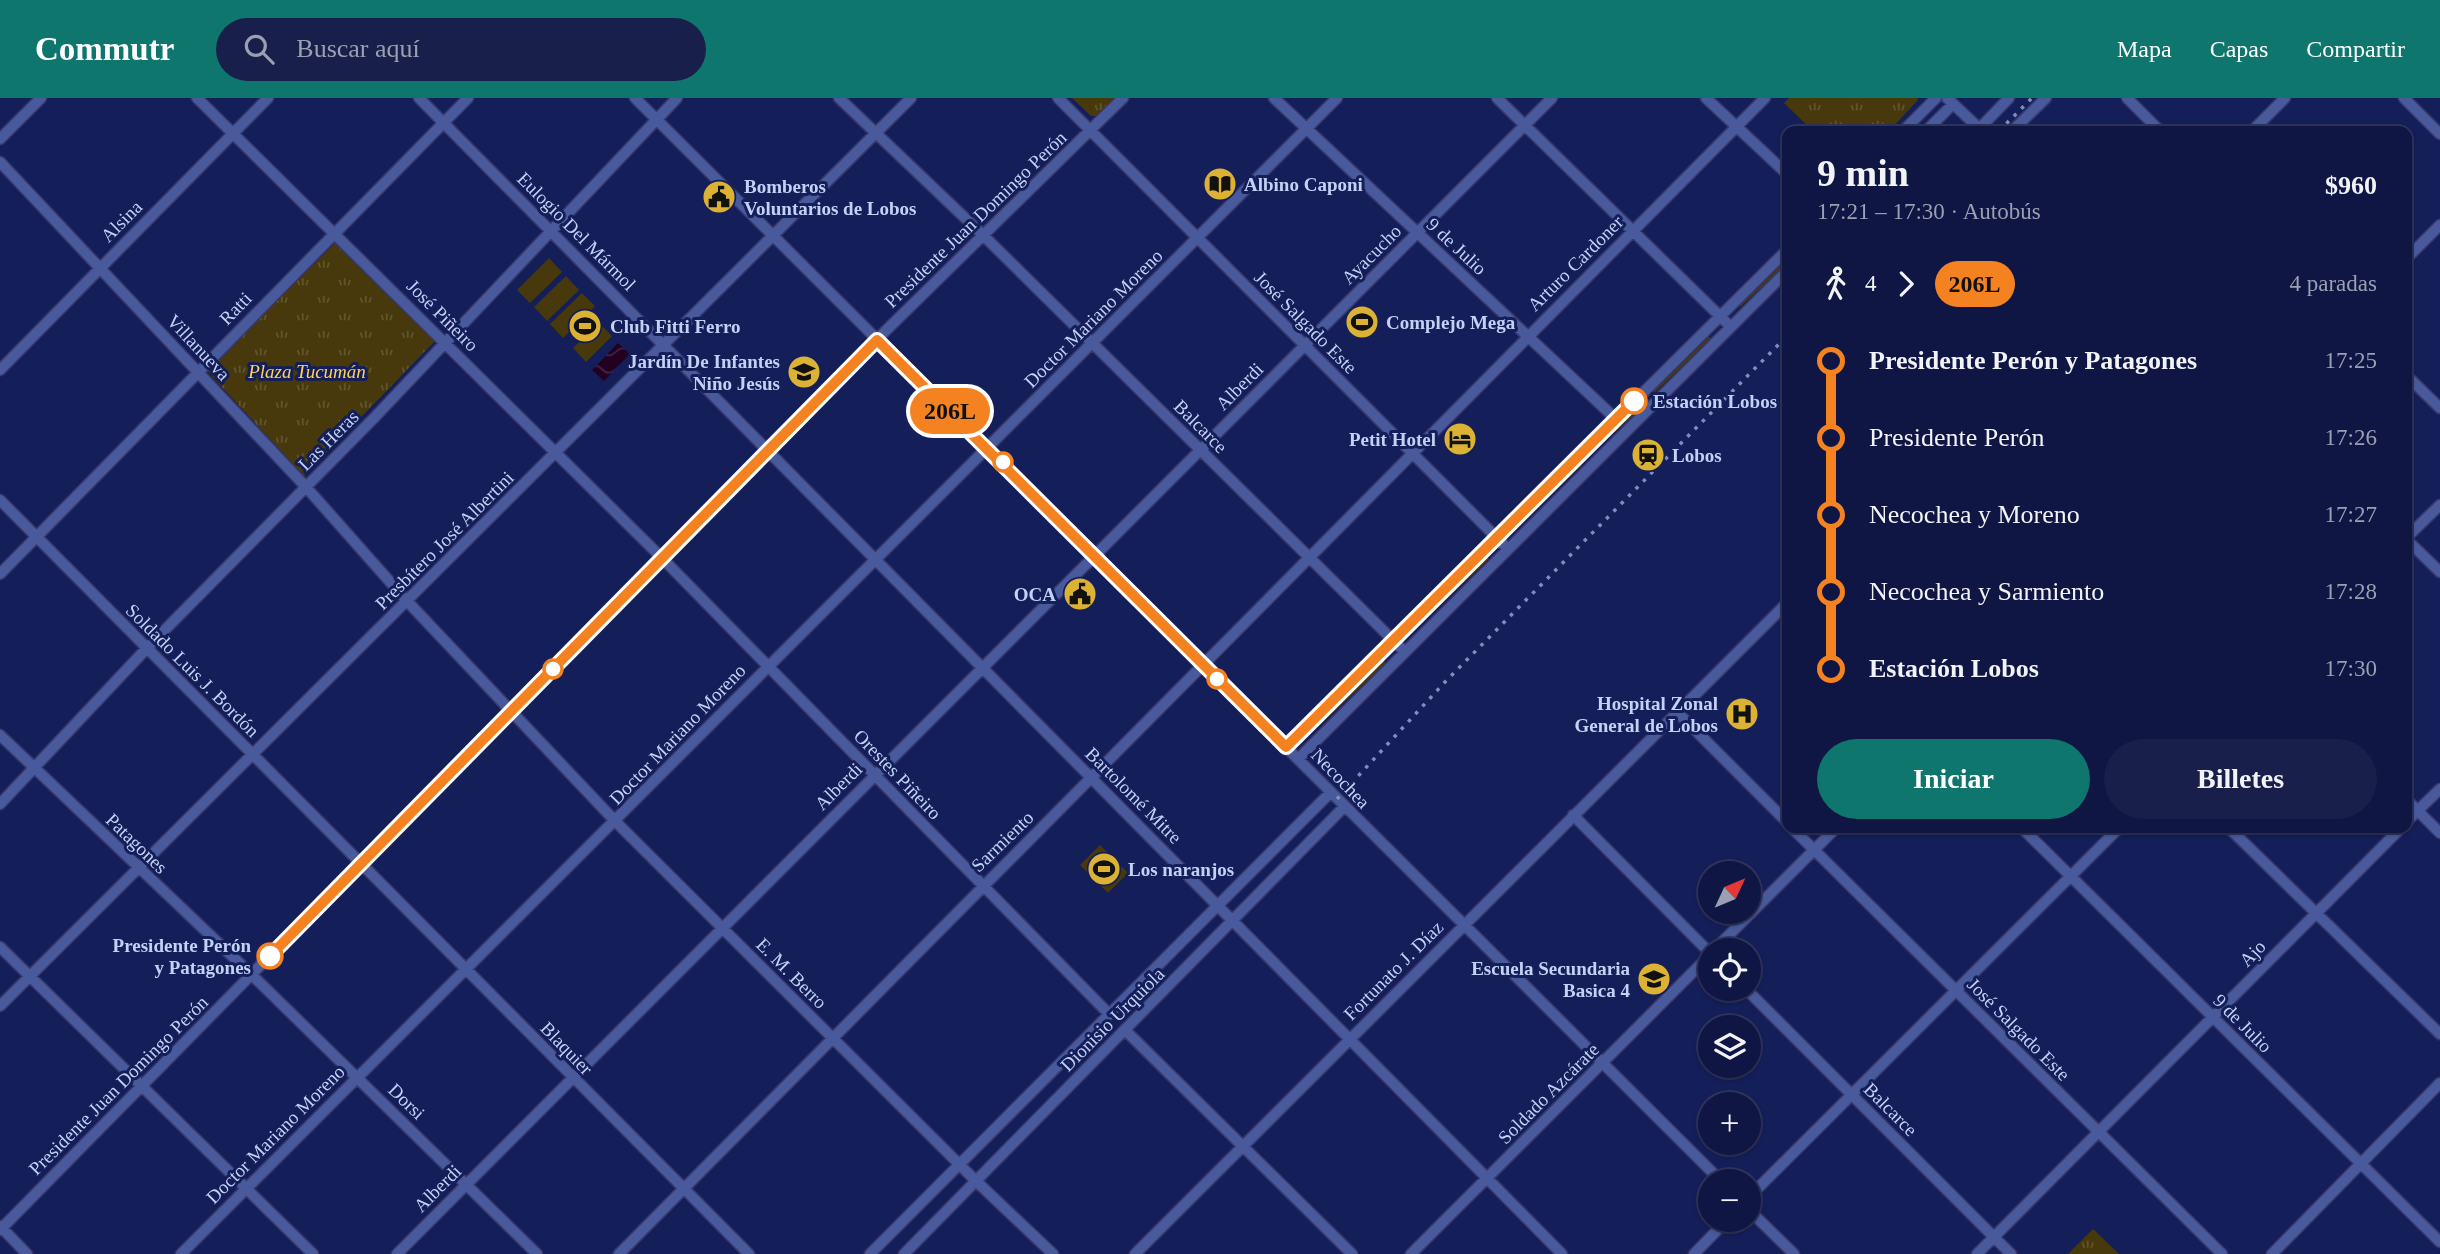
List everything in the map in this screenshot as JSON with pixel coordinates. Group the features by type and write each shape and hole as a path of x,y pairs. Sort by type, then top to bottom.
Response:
{"street":[{"path":"0,139 41,98"},
{"name":"José Piñeiro","path":"197,98 662,558"},
{"name":"Alsina","path":"0,370 268,98"},
{"name":"Eulogio Del Mármol","path":"419,98 768,452"},
{"name":"Ratti","path":"0,574 468,98"},
{"name":"Necochea","path":"635,98 1709,1169"},
{"name":"Las Heras","path":"0,804 677,98"},
{"name":"Balcarce","path":"839,98 984,236 1405,652"},
{"name":"Presbítero José Albertini","path":"0,1006 140,870 252,754 911,98"},
{"name":"José Salgado Este","path":"1058,98 1508,549"},
{"name":"Presidente Juan Domingo Perón","path":"1,1228 877,340 1123,98"},
{"name":"9 de Julio","path":"1275,98 1616,419"},
{"name":"Doctor Mariano Moreno","path":"181,1254 465,967 615,821 1337,98"},
{"path":"1497,98 1731,327"},
{"name":"Ayacucho","path":"1305,345 1552,98"},
{"path":"1706,98 1782,169"},
{"name":"Arturo Cardoner","path":"1412,454 1765,98"},
{"path":"1908,126 1936,98"},
{"path":"1984,126 2009,98"},
{"path":"2017,126 2046,98"},
{"path":"2127,98 2155,126"},
{"path":"2257,126 2285,98"},
{"path":"2404,98 2440,134"},
{"path":"1930,126 1950,101 1976,126"},
{"name":"Villanueva","path":"0,162 306,487 510,713"},
{"path":"2412,253 2440,225"},
{"path":"1286,747 1782,255"},
{"path":"1298,759 1782,276"},
{"name":"Alberdi","path":"397,1254 1305,345"},
{"path":"2412,381 2440,408"},
{"path":"1641,394 1653,405"},
{"path":"1587,447 1599,459"},
{"name":"Bartolomé Mitre","path":"768,452 983,666 1562,1254"},
{"name":"Sarmiento","path":"619,1254 1412,454"},
{"name":"Soldado Luis J. Bordón","path":"0,500 363,863"},
{"path":"2412,533 2440,505"},
{"path":"2412,545 2440,572"},
{"name":"Orestes Piñeiro","path":"662,558 1109,1014"},
{"name":"Fortunato J. Díaz","path":"1135,1254 1782,608"},
{"name":"E. M. Berro","path":"510,713 832,1038 1053,1254"},
{"path":"1678,713 1782,817"},
{"name":"Patagones","path":"0,735 251,974"},
{"path":"2412,816 2440,789"},
{"name":"Dionisio Urquiola","path":"870,1254 1331,792"},
{"path":"2412,805 2440,833"},
{"name":"Dionisio Urquiola","path":"904,1254 1344,807"},
{"path":"1573,815 1698,939"},
{"name":"José Salgado Este","path":"1797,833 2222,1254"},
{"name":"Soldado Azcárate","path":"1725,938 1831,833"},
{"name":"9 de Julio","path":"2027,833 2440,1242"},
{"path":"1761,1185 2114,833"},
{"path":"2234,833 2440,1034"},
{"name":"Ajo","path":"1977,1254 2396,833"},
{"name":"Blaquier","path":"363,863 571,1078 749,1254"},
{"path":"0,947 313,1254"},
{"name":"Soldado Azcárate","path":"1411,1254 1698,965"},
{"name":"Dorsi","path":"251,974 537,1254"},
{"name":"Balcarce","path":"1758,1001 2011,1254"},
{"path":"1125,1030 1352,1254"},
{"path":"2272,1254 2440,1083"},
{"path":"1761,1222 1794,1254"},
{"path":"1,1228 27,1254"},
{"path":"1694,1254 1715,1232"}],"green space":[{"path":"1072,98 1115,98 1097,116 1091,116"},
{"path":"1789,98 1918,100 1894,126 1808,126 1784,103"},
{"name":"Plaza Tucumán","path":"336,242 435,341 304,476 207,371"},
{"path":"549,258 562,272 530,303 517,290"},
{"path":"1782,263 1782,269 1740,307"},
{"path":"566,276 579,290 547,321 534,307"},
{"path":"582,293 595,306 563,338 550,324"},
{"path":"599,323 612,336 586,362 573,348"},
{"path":"1708,336 1712,339 1654,393 1654,390"},
{"path":"1633,409 1637,412 1604,442 1604,439"},
{"path":"1579,462 1582,465 1516,529 1516,526"},
{"path":"1486,556 1489,559 1413,631 1413,628"},
{"path":"1383,660 1386,663 1306,738 1306,735"},
{"name":"Los naranjos","path":"1100,845 1128,873 1108,893 1080,865"},
{"path":"2093,1229 2119,1254 2068,1254"}],"water":[{"path":"618,343 630,354 604,381 592,370"}],"railway":[{"path":"2004,126 2032,98"},
{"path":"1337,799 1445,682 1782,341"}],"bus line":[{"name":"206L","path":"270,956 877,340 1286,747 1634,401"}],"place":[{"name":"Albino Caponi","path":"1220,184"},
{"name":"Bomberos Voluntarios de Lobos","path":"719,197"},
{"name":"Complejo Mega","path":"1362,322"},
{"name":"Club Fitti Ferro","path":"585,326"},
{"name":"Jardín De Infantes Niño Jesús","path":"804,372"},
{"name":"Estación Lobos","path":"1634,401"},
{"name":"Petit Hotel","path":"1460,439"},
{"name":"Lobos","path":"1648,455"},
{"name":"OCA","path":"1080,594"},
{"name":"Hospital Zonal General de Lobos","path":"1742,714"},
{"name":"Los naranjos","path":"1104,869"},
{"name":"Presidente Perón y Patagones","path":"270,956"},
{"name":"Escuela Secundaria Basica 4","path":"1654,979"}]}
